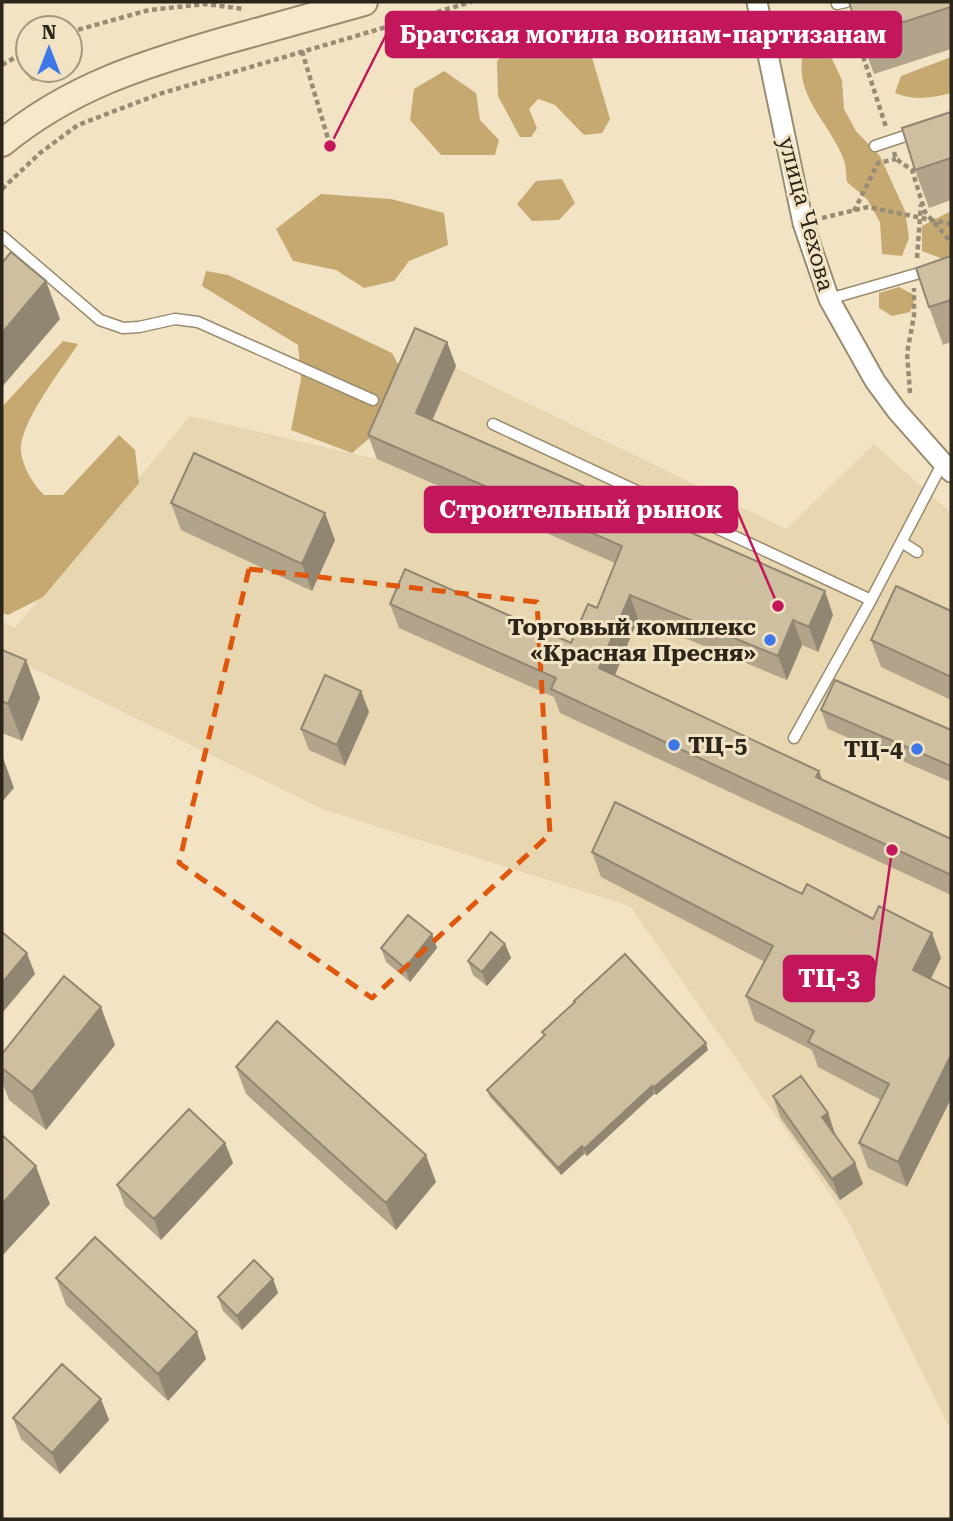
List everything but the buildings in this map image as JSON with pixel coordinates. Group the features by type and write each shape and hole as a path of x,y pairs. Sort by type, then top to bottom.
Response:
{"main road":[{"path":"2,142 59,102 122,73 364,2"}],"street":[{"name":"улица Чехова","path":"757,2 803,223 829,299 875,381 947,468"}],"lane":[{"path":"875,146 930,128"},
{"path":"2,236 100,320 123,328 175,319 198,322 373,400"},
{"path":"829,299 951,264"},
{"path":"493,424 871,600"},
{"path":"794,738 902,543 947,468"},
{"path":"902,543 917,552"}],"path":[{"path":"2,189 40,153 78,125 159,94 471,2"},
{"path":"84,28 149,10 206,4 250,10"},
{"path":"302,51 329,142"},
{"path":"854,211 878,163 896,159"},
{"path":"914,430 907,353 915,316 915,274 922,200"},
{"path":"803,223 868,207 951,224"}],"highlighted area":[{"path":"249,569 537,602 550,834 372,998 179,863"}],"shaded area":[{"path":"520,39 587,40 610,119 602,133 584,135 555,105 538,99 529,109 537,128 531,137 520,137 498,96 497,61"},
{"path":"806,43 825,44 842,80 844,109 856,131 880,156 905,211 909,238 902,256 882,254 880,222 867,199 847,182 844,160 806,91 802,61"},
{"path":"951,57 951,93 923,98 895,93 901,76"},
{"path":"444,71 476,93 480,120 499,140 495,155 441,155 410,120 414,89"},
{"path":"562,179 575,203 559,220 532,221 517,204 536,181"},
{"path":"321,194 391,199 444,213 448,245 409,261 394,281 364,288 336,270 293,261 276,229"},
{"path":"949,212 951,259 943,259 922,251 922,226"},
{"path":"206,271 228,275 392,353 402,371 383,427 352,453 291,430 301,379 298,345 202,286"},
{"path":"899,287 916,296 910,312 892,316 879,308 879,293"},
{"path":"63,341 78,344 52,382 26,428 21,453 24,465 44,495 63,495 119,435 135,450 139,483 43,597 8,615 2,613 2,407"},
{"path":"423,352 786,529 874,444 951,513 951,1431 846,1217 630,906 322,809 2,653 2,621 15,628 190,416 376,459"}],"place":[{"name":"Братская могила воинам-партизанам","path":"330,146"},
{"name":"Строительный рынок","path":"778,606"},
{"name":"Торговый комплекс «Красная Пресня»","path":"770,640"},
{"name":"ТЦ-5","path":"674,745"},
{"name":"ТЦ-4","path":"917,749"},
{"name":"ТЦ-3","path":"892,850"}]}
